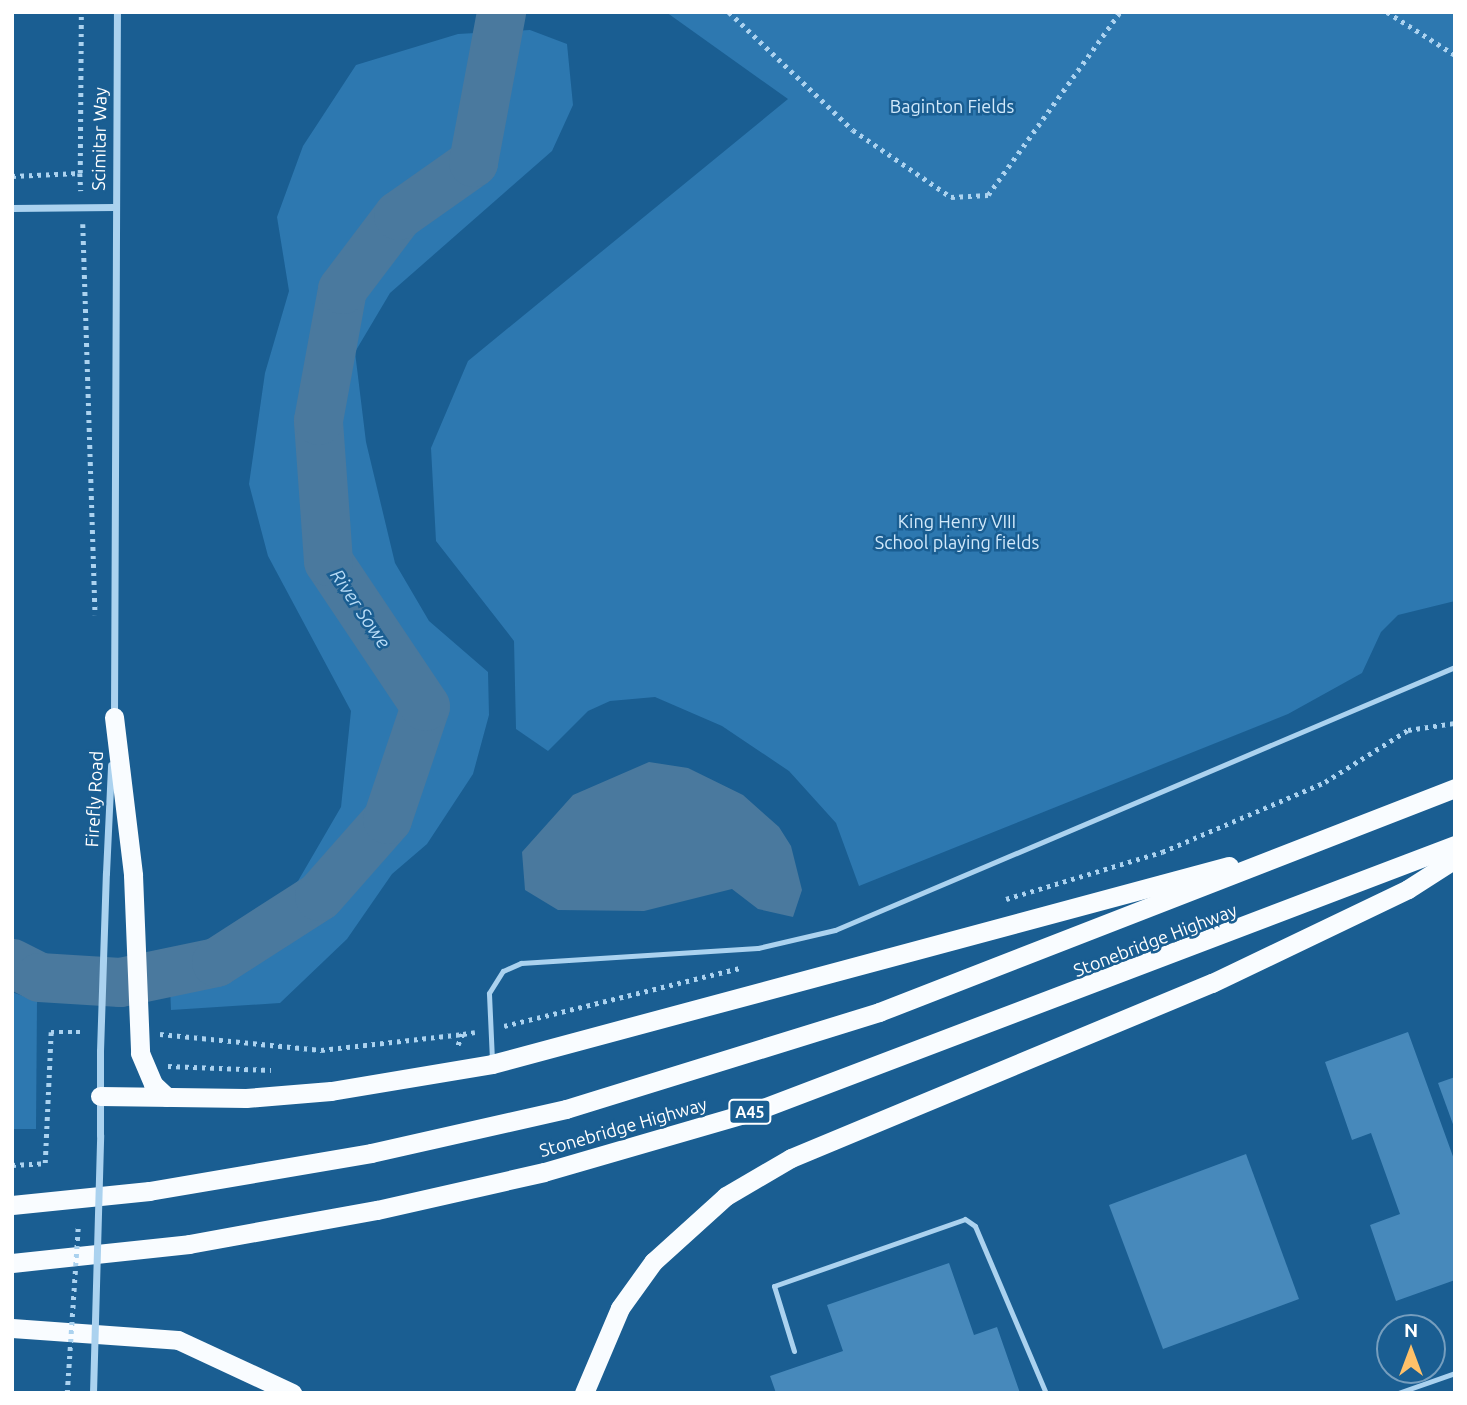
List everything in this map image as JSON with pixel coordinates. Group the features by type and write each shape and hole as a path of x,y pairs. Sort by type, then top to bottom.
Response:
{"highway":[{"path":"114,717 133,875 141,1059 167,1097"},
{"name":"Stonebridge Highway","path":"12,1205 149,1191 358,1155 566,1109 879,1012 1455,788"},
{"name":"Stonebridge Highway","path":"12,1263 189,1244 377,1210 732,1118 1031,1011 1455,845"},
{"path":"100,1096 167,1097 331,1091 492,1064 633,1030 1069,904 1296,850"},
{"path":"584,1393 620,1308 653,1262 726,1196 804,1152 1212,983 1408,889 1455,859"},
{"path":"12,1328 178,1340 292,1393"}],"street":[{"name":"Scimitar Way","path":"12,208 114,207 117,12"},
{"name":"Firefly Road","path":"93,1393 100,1051 114,717 114,207"}],"lane":[{"path":"492,1064 487,1031 489,993 503,971 521,963 758,948 835,930 1455,667"},
{"path":"794,1351 774,1286 965,1219 975,1226 1046,1393"},
{"path":"1398,1393 1455,1373"}],"path":[{"path":"81,12 80,173 95,622"},
{"path":"729,12 853,130 951,197 988,195 1120,12"},
{"path":"1387,12 1455,55"},
{"path":"12,176 80,173"},
{"path":"991,903 1162,852 1325,782 1408,730 1455,723"},
{"path":"145,1033 321,1050 463,1034 487,1031 756,964"},
{"path":"12,1165 45,1163 51,1032 92,1033"},
{"path":"443,1054 456,1052 463,1034"},
{"path":"141,1059 276,1071"},
{"path":"66,1393 78,1214"}],"green space":[{"name":"King Henry VIII School playing fields","path":"666,12 1455,12 1455,601 1398,615 1381,632 1362,673 1288,714 859,886 836,823 789,771 722,726 655,697 610,701 588,711 548,751 516,729 514,641 436,541 431,448 468,361 788,99"},
{"path":"530,30 567,44 573,105 552,151 390,293 355,352 366,442 395,563 429,621 488,672 489,715 473,774 427,844 392,874 347,939 280,1003 171,1010 170,985 225,949 298,881 341,807 351,711 268,556 249,484 265,373 289,291 277,217 303,146 356,65 458,34"},
{"path":"12,992 37,1001 36,1129 12,1129"}],"shaded area":[{"path":"649,762 688,768 743,795 779,827 791,846 802,890 793,917 758,909 732,889 644,911 558,910 525,890 522,852 573,795"}],"building":[{"path":"1408,1032 1455,1162 1455,1280 1396,1301 1370,1225 1400,1214 1371,1133 1352,1140 1325,1062"},
{"path":"1455,1077 1455,1127 1454,1127 1438,1083"},
{"path":"1246,1154 1299,1299 1163,1349 1109,1205"},
{"path":"949,1263 974,1335 997,1327 1020,1393 776,1393 770,1376 843,1351 827,1305"}],"waterway":[{"name":"River Sowe","path":"12,963 39,977 120,982 216,962 319,896 387,819 425,706 328,561 318,420 342,289 398,215 473,162 501,12"}],"park label":[{"name":"Baginton Fields","path":"952,106"}]}
